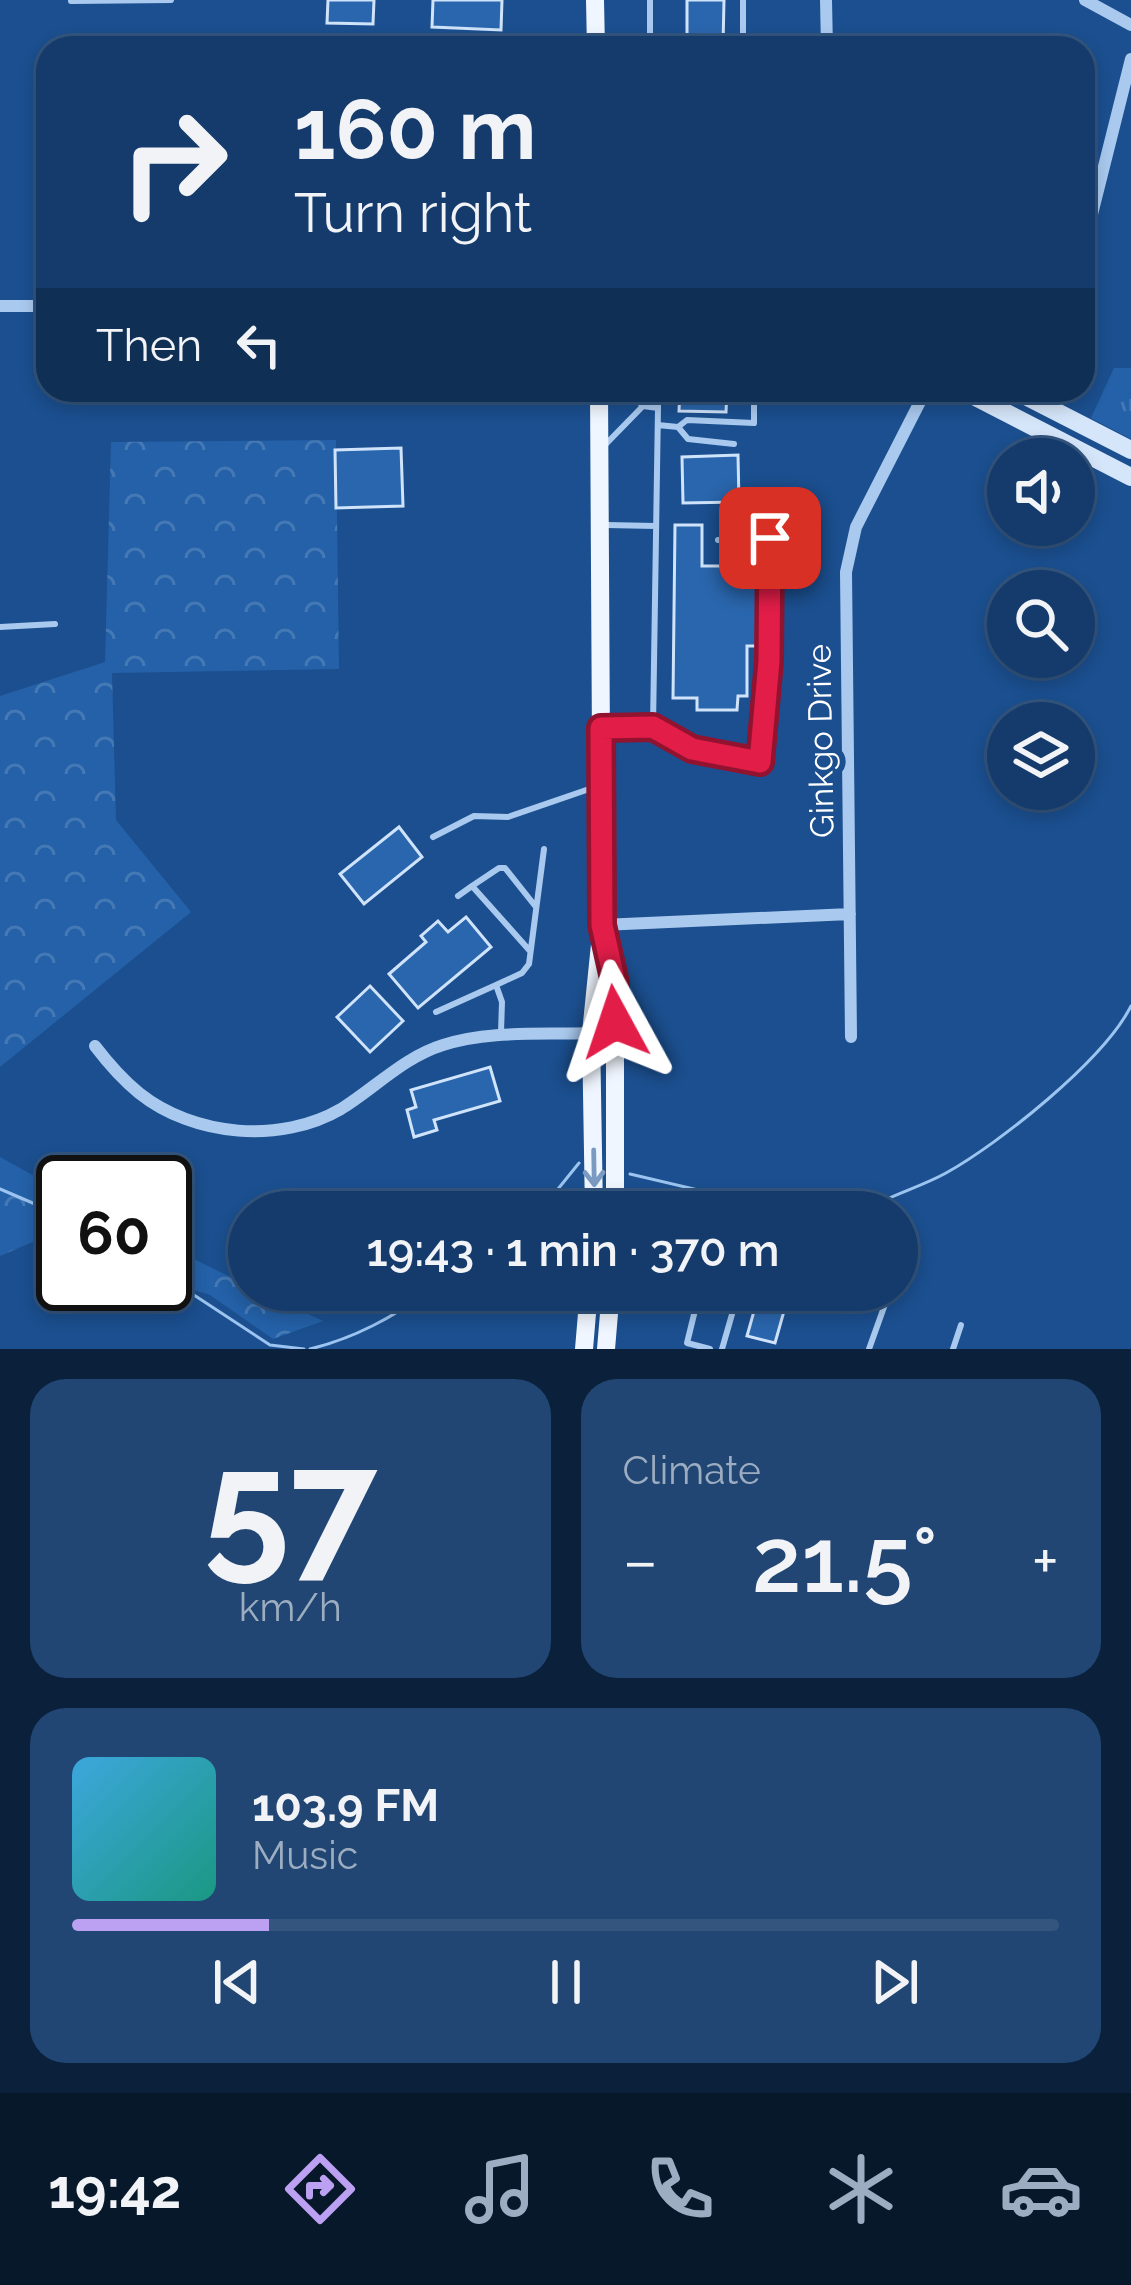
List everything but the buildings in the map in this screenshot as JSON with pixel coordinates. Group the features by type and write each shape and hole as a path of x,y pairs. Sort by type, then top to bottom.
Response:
{"main road":[{"path":"595,0 596,36"},
{"path":"594,1191 591,1033 602,925 599,402"},
{"path":"602,925 615,983 615,1191"},
{"path":"591,1033 605,1053 607,1108 615,1140"},
{"path":"584,1349 588,1311"},
{"path":"606,1349 612,1311"}],"street":[{"path":"826,0 827,36"},
{"path":"1085,0 1131,25"},
{"path":"1095,202 1131,58"},
{"path":"0,306 36,306"},
{"name":"Ginkgo Drive","path":"851,1036 846,572 856,527 920,402"},
{"path":"985,402 1131,477"},
{"path":"1037,402 1131,450"},
{"path":"602,925 850,914"},
{"path":"94,1046 139,1093 179,1117 217,1127 273,1131 335,1113 404,1064 440,1045 501,1036 591,1033"}],"lane":[{"path":"70,1 171,0"},
{"path":"650,0 650,36"},
{"path":"742,0 743,36"},
{"path":"639,402 658,408"},
{"path":"653,727 658,402"},
{"path":"658,425 678,427 687,420 754,422 754,402"},
{"path":"600,451 643,406"},
{"path":"678,427 688,439 734,444"},
{"path":"600,525 656,526"},
{"path":"601,728 653,727 692,749 760,762 769,661 770,538 718,540"},
{"path":"0,627 55,624"},
{"path":"433,837 474,816 508,818 601,785"},
{"path":"436,1012 522,973 529,964 544,849"},
{"path":"458,896 505,868 536,907"},
{"path":"472,886 530,951"},
{"path":"496,986 502,1002 501,1036"},
{"path":"695,1311 687,1343 710,1349"},
{"path":"722,1349 733,1311"},
{"path":"868,1349 883,1311"},
{"path":"953,1349 961,1325"}],"green space":[{"path":"1114,368 1131,368 1131,439 1091,418"},
{"path":"336,440 339,669 112,673 116,820 191,912 0,1067 0,696 105,662 111,442"},
{"path":"0,1157 36,1177 36,1240 0,1256"},
{"path":"192,1258 228,1276 228,1308 192,1289"},
{"path":"233,1311 302,1311 323,1321 273,1339"}],"waterway":[{"path":"906,1191 946,1173 1021,1121 1098,1051 1131,1006"},
{"path":"557,1191 579,1163"},
{"path":"630,1174 702,1191"},
{"path":"0,1189 36,1204"},
{"path":"192,1294 270,1345 304,1349"},
{"path":"310,1349 343,1339 399,1311"}],"route":[{"path":"615,1022 615,983 602,925 601,728 653,727 707,754 760,762 769,661 770,538"}]}
